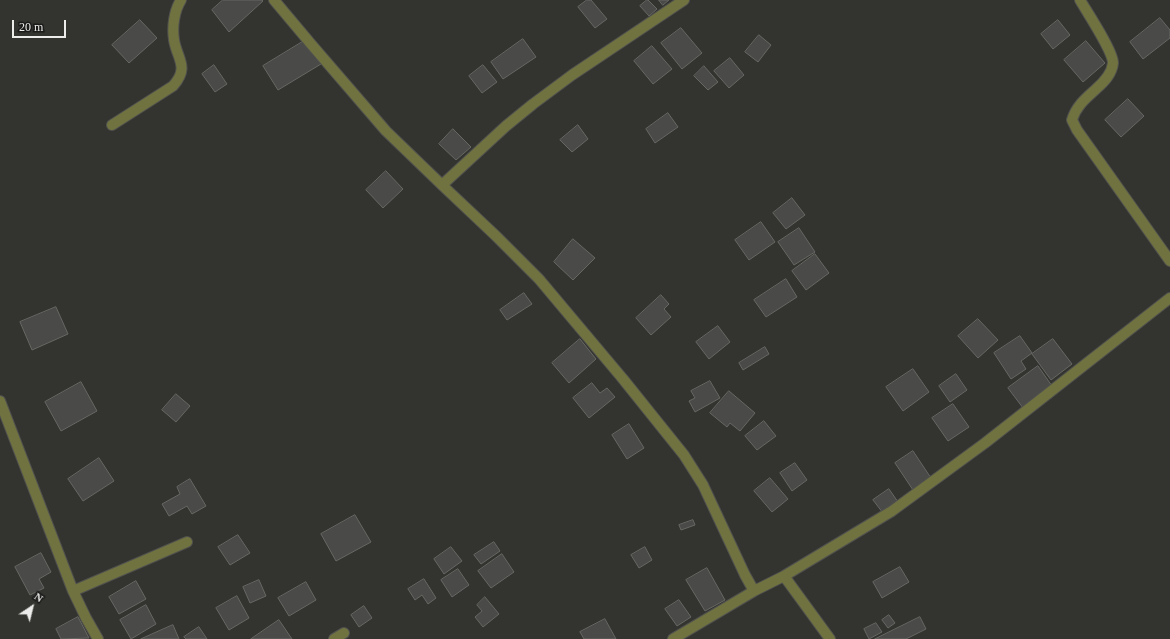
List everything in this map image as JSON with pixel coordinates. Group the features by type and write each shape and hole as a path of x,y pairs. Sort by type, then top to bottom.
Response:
{"street":[{"path":"112,125 173,86 179,79 182,71 181,62 174,40 174,24 178,5 181,0"},
{"path":"274,0 310,44 386,131 539,279 623,379 684,455 703,485 754,591"},
{"path":"442,185 506,126 533,104 572,75 684,0"},
{"path":"1080,0 1110,51 1113,62 1107,79 1078,106 1074,112 1072,120 1077,130 1170,260"},
{"path":"673,639 754,591 784,576 892,511 985,443 1170,298"},
{"path":"0,402 73,591 98,639"},
{"path":"73,591 188,542"},
{"path":"784,576 830,639"},
{"path":"334,639 344,633"}],"building":[{"path":"223,0 263,1 229,32 212,10"},
{"path":"587,0 591,0 607,19 595,28 578,7"},
{"path":"647,0 657,9 649,16 640,6"},
{"path":"659,0 669,0 663,5"},
{"path":"1160,18 1170,30 1170,38 1143,59 1130,42"},
{"path":"140,20 157,38 129,63 112,45"},
{"path":"1058,20 1070,35 1053,49 1041,34"},
{"path":"681,28 702,53 682,69 661,43"},
{"path":"759,35 771,45 758,62 745,52"},
{"path":"523,39 536,57 503,79 491,62"},
{"path":"304,41 321,64 278,90 263,66"},
{"path":"1086,41 1105,63 1083,82 1064,60"},
{"path":"652,46 672,69 653,84 634,61"},
{"path":"730,58 744,75 729,88 714,71"},
{"path":"214,65 227,84 215,92 202,74"},
{"path":"483,65 497,82 482,93 469,76"},
{"path":"704,66 718,82 708,90 694,76"},
{"path":"1128,99 1144,116 1121,137 1105,120"},
{"path":"668,113 678,127 655,143 646,129"},
{"path":"578,125 588,139 572,152 560,140"},
{"path":"453,129 471,147 456,160 439,144"},
{"path":"386,171 403,189 383,208 366,190"},
{"path":"792,198 805,215 786,229 773,213"},
{"path":"761,222 775,242 749,260 735,240"},
{"path":"799,228 815,252 794,265 778,242"},
{"path":"573,239 595,258 573,280 554,262"},
{"path":"815,254 829,273 806,290 792,271"},
{"path":"786,279 797,297 766,317 754,300"},
{"path":"524,293 532,304 507,320 500,310"},
{"path":"661,295 669,304 664,309 671,317 651,335 636,318"},
{"path":"56,307 68,334 32,350 20,322"},
{"path":"978,319 998,340 978,358 958,336"},
{"path":"718,326 730,342 709,359 696,342"},
{"path":"1020,336 1032,353 1021,361 1026,369 1011,379 994,353"},
{"path":"580,339 596,359 569,383 552,363"},
{"path":"1053,339 1072,364 1051,380 1032,354"},
{"path":"765,347 769,354 743,370 739,363"},
{"path":"1038,366 1052,386 1023,408 1008,388"},
{"path":"913,369 929,392 903,411 886,387"},
{"path":"956,374 967,390 950,402 939,386"},
{"path":"710,381 720,398 695,412 689,401 695,398 691,391"},
{"path":"81,382 97,411 61,431 45,402"},
{"path":"592,383 600,393 607,388 615,397 589,418 573,398"},
{"path":"729,391 755,413 740,431 730,423 727,427 710,413"},
{"path":"176,394 190,406 176,422 162,410"},
{"path":"953,404 969,427 948,441 932,418"},
{"path":"764,421 776,436 757,450 745,436"},
{"path":"629,424 644,448 627,459 612,435"},
{"path":"913,451 931,478 913,490 895,463"},
{"path":"99,458 114,481 83,501 68,479"},
{"path":"795,463 807,480 792,491 780,473"},
{"path":"770,478 788,499 772,512 754,491"},
{"path":"190,479 206,506 192,514 187,506 169,516 162,504 180,494 177,487"},
{"path":"889,489 898,502 883,513 873,500"},
{"path":"355,515 371,542 336,561 321,534"},
{"path":"693,520 695,525 681,530 679,525"},
{"path":"238,535 250,553 230,565 218,547"},
{"path":"494,542 500,551 481,564 474,555"},
{"path":"451,547 462,561 444,574 434,559"},
{"path":"645,547 652,560 639,568 631,555"},
{"path":"41,553 51,572 39,579 44,588 30,595 15,567"},
{"path":"502,554 514,572 491,588 478,571"},
{"path":"900,567 909,582 882,598 873,582"},
{"path":"707,568 725,600 705,611 686,580"},
{"path":"458,569 469,585 452,597 441,580"},
{"path":"424,579 436,598 428,604 422,595 415,600 408,589"},
{"path":"259,580 266,596 250,603 243,587"},
{"path":"136,581 146,599 119,614 109,597"},
{"path":"306,582 316,600 289,616 278,598"},
{"path":"237,596 249,618 229,630 216,608"},
{"path":"485,597 499,614 483,627 475,617 482,611 477,605"},
{"path":"679,600 691,617 677,626 665,609"},
{"path":"146,605 156,624 131,639 120,620"},
{"path":"364,606 372,618 359,627 351,615"},
{"path":"889,615 895,623 888,628 882,620"},
{"path":"78,617 89,638 61,639 56,629"},
{"path":"920,617 926,629 906,639 875,639"},
{"path":"605,619 616,639 584,639 580,632"},
{"path":"279,620 292,639 251,639"},
{"path":"876,623 882,632 869,639 864,629"},
{"path":"173,625 179,639 141,639"},
{"path":"199,627 207,639 186,639 184,637"}]}
